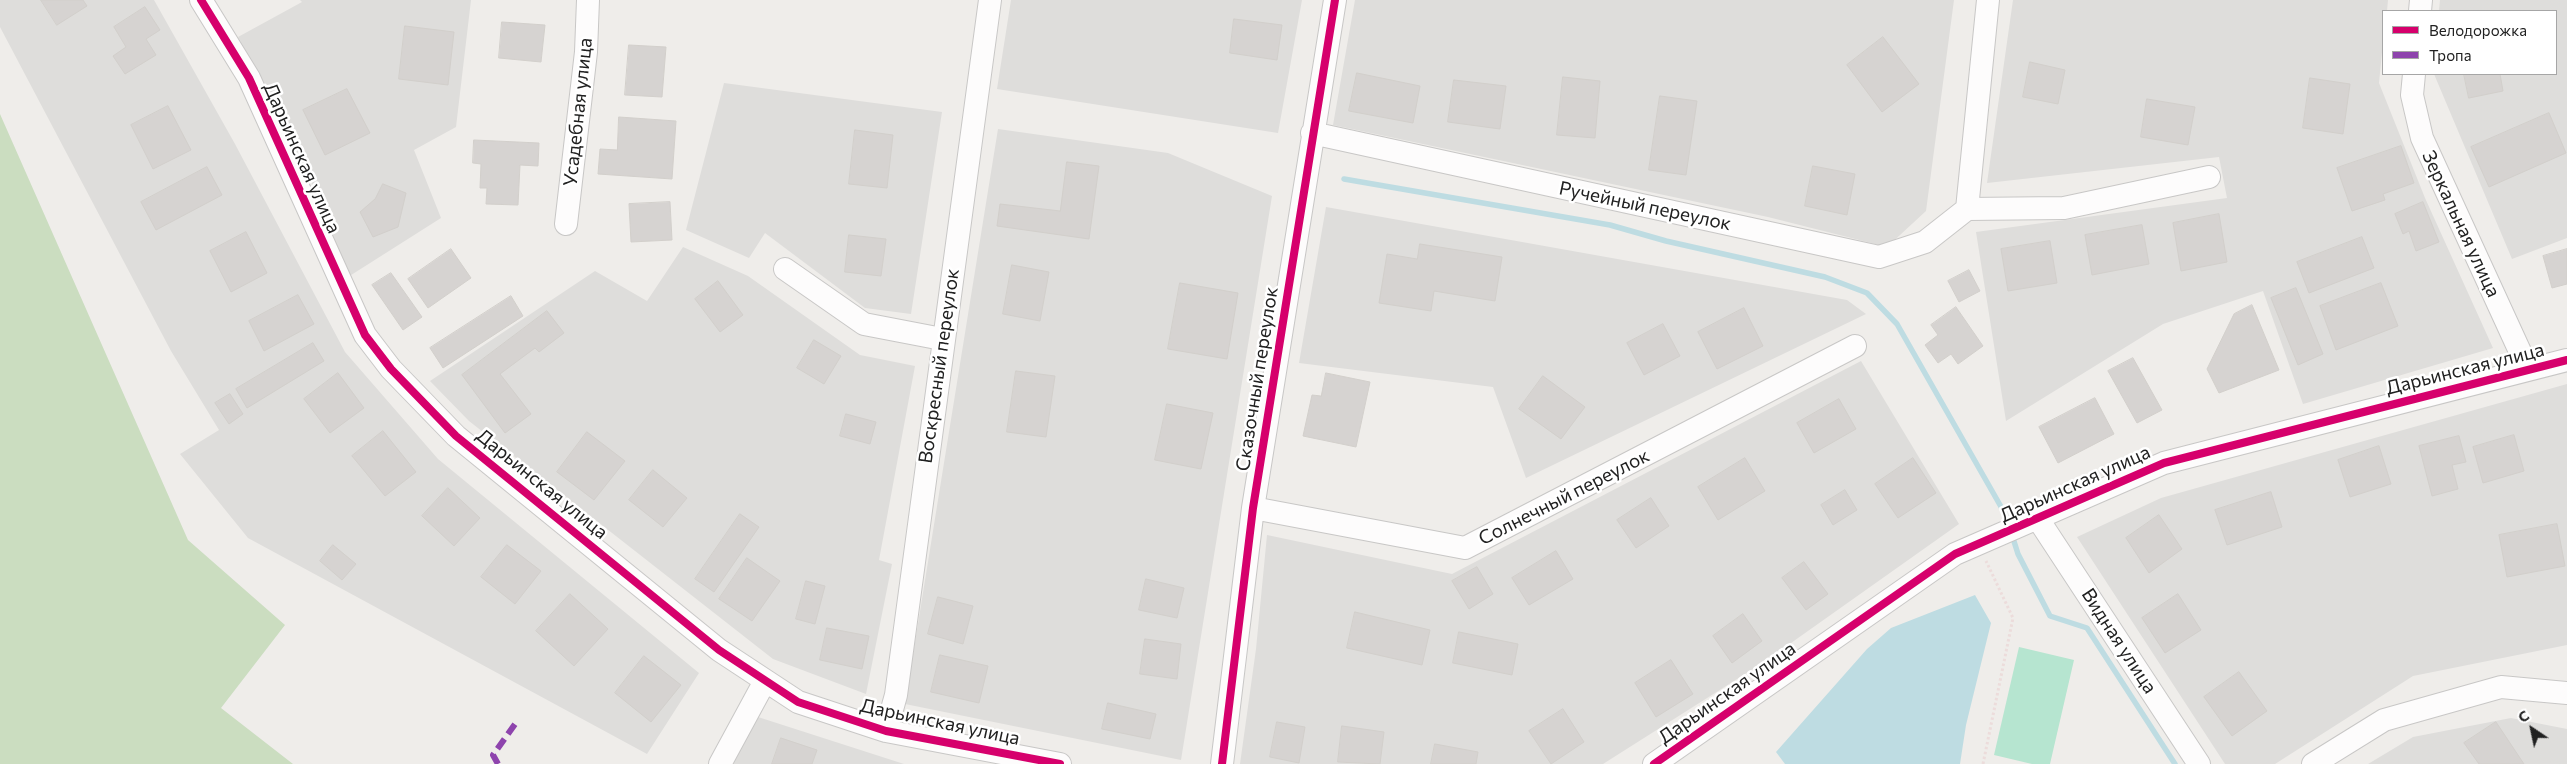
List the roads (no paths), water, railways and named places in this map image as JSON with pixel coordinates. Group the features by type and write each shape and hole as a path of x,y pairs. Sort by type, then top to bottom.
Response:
{"street":[{"name":"Дарьинская улица","path":"201,0 249,78 365,336 391,369 456,436 719,650 798,702 886,731 1060,764"},
{"name":"Усадебная улица","path":"566,224 586,52 588,0"},
{"name":"Воскресный переулок","path":"886,731 896,696 942,340 990,0"},
{"name":"Сказочный переулок","path":"1222,764 1253,508 1312,133 1335,0"},
{"path":"1988,0 1967,209 2064,208 2209,177"},
{"name":"Зеркальная улица","path":"2414,75 2412,95 2422,138 2528,369"},
{"name":"Ручейный переулок","path":"1312,133 1879,257 1925,242 1967,209"},
{"path":"785,269 864,324 942,340"},
{"name":"Солнечный переулок","path":"1253,508 1465,548 1855,346"},
{"name":"Дарьинская улица","path":"1654,764 1954,554 2164,463 2567,360"},
{"name":"Видная улица","path":"2038,519 2199,764"},
{"path":"720,764 765,681"},
{"path":"2313,764 2384,720 2501,687 2567,693"}],"water":[{"path":"1975,595 1991,623 1966,725 1960,764 1785,764 1776,752 1867,649 1891,628"}],"waterway":[{"path":"1344,179 1610,225 1666,241 1825,277 1867,293 1897,324 2004,512 2009,526"},
{"path":"2012,535 2018,554 2050,616 2087,628 2175,764"}]}
